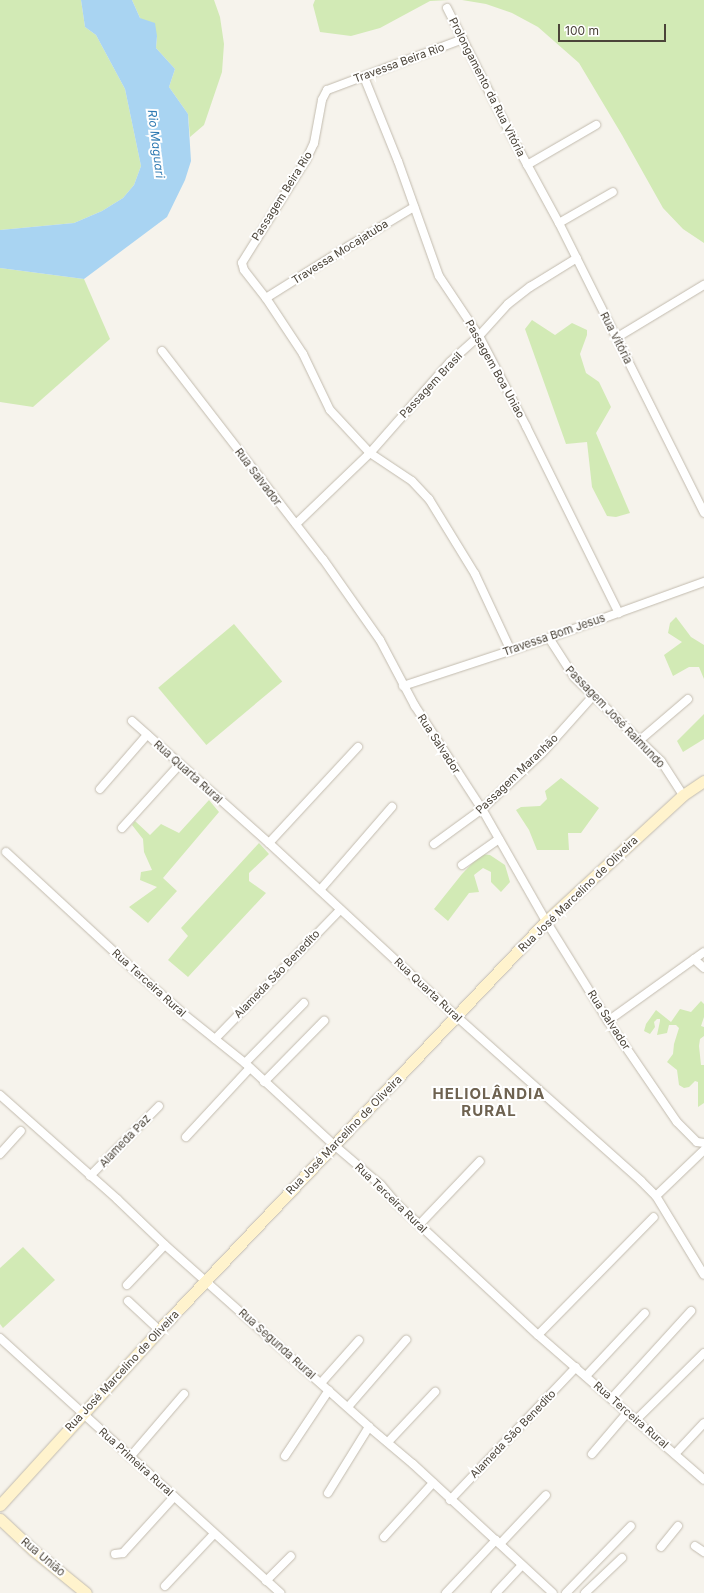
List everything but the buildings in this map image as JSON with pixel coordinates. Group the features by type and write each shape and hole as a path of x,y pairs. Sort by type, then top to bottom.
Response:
{"street":[{"name":"Prolongamento da Rua Vitória","path":"447,8 527,165"},
{"name":"Travessa Beira Rio","path":"336,85 364,77 463,39"},
{"name":"Passagem Boa Uniao","path":"364,77 398,161 439,276 479,336 526,426 618,613"},
{"name":"Passagem Beira Rio","path":"266,298 244,270 242,263 306,160 314,143 324,95 327,90 336,85"},
{"path":"527,165 596,125"},
{"name":"Rua Vitória","path":"527,165 577,258 616,338 679,460 704,513"},
{"path":"559,223 613,192"},
{"name":"Travessa Mocajatuba","path":"266,298 349,246 414,208"},
{"name":"Passagem Brasil","path":"296,524 370,453 450,362 479,336 508,304 530,287 577,258"},
{"path":"616,338 704,285"},
{"path":"266,298 310,366 330,410 370,453 412,481 429,499 475,574 511,651"},
{"name":"Rua Salvador","path":"162,351 323,559 380,640 403,686 431,733 482,809 546,921 608,1020 677,1122 697,1142 704,1143"},
{"name":"Travessa Bom Jesus","path":"403,686 549,638 704,582"},
{"name":"Passagem José Raimundo","path":"549,638 574,677 661,762 683,795"},
{"name":"Passagem Maranhão","path":"434,844 482,809 542,753 593,696"},
{"path":"640,740 688,699"},
{"name":"Rua Quarta Rural","path":"132,721 244,825 269,843 456,1016 642,1181 656,1196 704,1275"},
{"path":"100,789 147,735"},
{"path":"269,843 358,747"},
{"path":"122,828 180,764"},
{"name":"Rua José Marcelino de Oliveira","path":"0,1505 162,1328 546,921 683,795 704,781"},
{"path":"320,890 392,807"},
{"path":"462,865 499,839"},
{"name":"Rua Terceira Rural","path":"6,852 17,863 34,875 55,902 247,1065 334,1145 381,1185 397,1204 538,1335 704,1480"},
{"name":"Alameda São Benedito","path":"215,1039 340,910"},
{"path":"608,1020 704,952"},
{"path":"694,959 704,968"},
{"path":"186,1137 247,1065 304,1003"},
{"path":"264,1082 324,1020"},
{"name":"Rua Segunda Rural","path":"1,1098 60,1153 118,1199 165,1246 207,1281 369,1427 388,1442 553,1593"},
{"name":"Alameda Paz","path":"90,1176 159,1106"},
{"path":"0,1154 21,1131"},
{"path":"656,1196 704,1150"},
{"path":"419,1225 480,1161"},
{"path":"538,1335 654,1217"},
{"path":"128,1285 165,1246"},
{"path":"128,1301 162,1328"},
{"path":"611,1399 691,1311"},
{"path":"586,1376 645,1313"},
{"name":"Rua Primeira Rural","path":"0,1338 280,1593"},
{"path":"321,1383 358,1340"},
{"path":"348,1408 406,1340"},
{"path":"636,1420 704,1353"},
{"name":"Alameda São Benedito","path":"450,1500 576,1367"},
{"path":"285,1456 329,1390"},
{"path":"388,1442 435,1392"},
{"path":"130,1457 184,1394"},
{"path":"592,1454 627,1413"},
{"path":"675,1454 704,1423"},
{"path":"328,1493 369,1427"},
{"path":"384,1536 433,1483"},
{"path":"446,1593 546,1495"},
{"path":"115,1554 123,1553 174,1497"},
{"name":"Rua União","path":"0,1519 34,1550 86,1593"},
{"path":"566,1593 631,1526"},
{"path":"661,1547 678,1526"},
{"path":"165,1586 214,1534"},
{"path":"696,1546 704,1552"},
{"path":"266,1580 291,1556"},
{"path":"585,1593 622,1558"},
{"path":"496,1593 522,1565"}],"green space":[{"path":"0,0 81,0 85,27 96,35 125,89 141,166 134,185 123,198 102,211 74,223 0,230"},
{"path":"132,0 214,0 220,17 224,44 222,72 204,125 190,137 188,114 169,87 175,69 156,48 157,36 140,18"},
{"path":"315,0 449,0 430,1 380,28 351,36 320,32 313,5"},
{"path":"462,0 704,0 704,243 683,229 663,208 579,63 538,27 512,13 486,4"},
{"path":"0,268 84,279 110,339 33,407 0,402"},
{"path":"532,320 555,335 572,323 587,330 587,335 580,354 586,373 599,382 611,407 596,433 630,513 616,517 607,516 592,487 587,442 566,444 525,329"},
{"path":"676,617 691,637 704,645 704,679 699,667 689,667 673,676 664,655 682,642 668,633 670,623"},
{"path":"234,624 282,681 206,745 158,688"},
{"path":"704,714 704,739 683,752 677,741"},
{"path":"561,778 599,808 581,833 568,833 569,850 537,850 529,830 516,810 521,807 540,806 547,799 545,791"},
{"path":"209,800 219,812 163,878 177,891 148,923 129,907 157,887 140,880 141,872 152,870 144,852 143,839 132,825 135,821 150,835 161,824 179,833"},
{"path":"259,843 269,854 249,873 249,881 266,893 188,977 168,960 188,936 181,928"},
{"path":"481,854 490,855 505,865 510,882 501,892 491,882 491,872 483,868 474,875 479,892 469,893 448,921 434,909 462,874"},
{"path":"701,1001 704,1004 704,1017 701,1026 704,1027 704,1036 700,1039 699,1046 701,1065 704,1065 704,1103 698,1107 698,1082 695,1081 689,1087 684,1088 679,1085 677,1070 667,1062 673,1054 674,1044 679,1028 676,1025 669,1025 667,1033 657,1035 660,1019 657,1019 654,1022 655,1027 650,1034 644,1031 646,1024 656,1010 671,1022 680,1009 691,1012"},
{"path":"23,1247 55,1280 3,1328 0,1324 0,1268"}],"water":[{"name":"Rio Maguari","path":"81,0 132,0 140,18 155,23 157,36 156,48 175,69 169,87 188,114 191,161 185,180 167,217 84,279 0,268 0,230 74,223 102,211 123,198 134,185 141,166 125,89 96,35 85,27"}],"district":[{"name":"HELIOLÂNDIA RURAL","path":"489,1102"}]}
